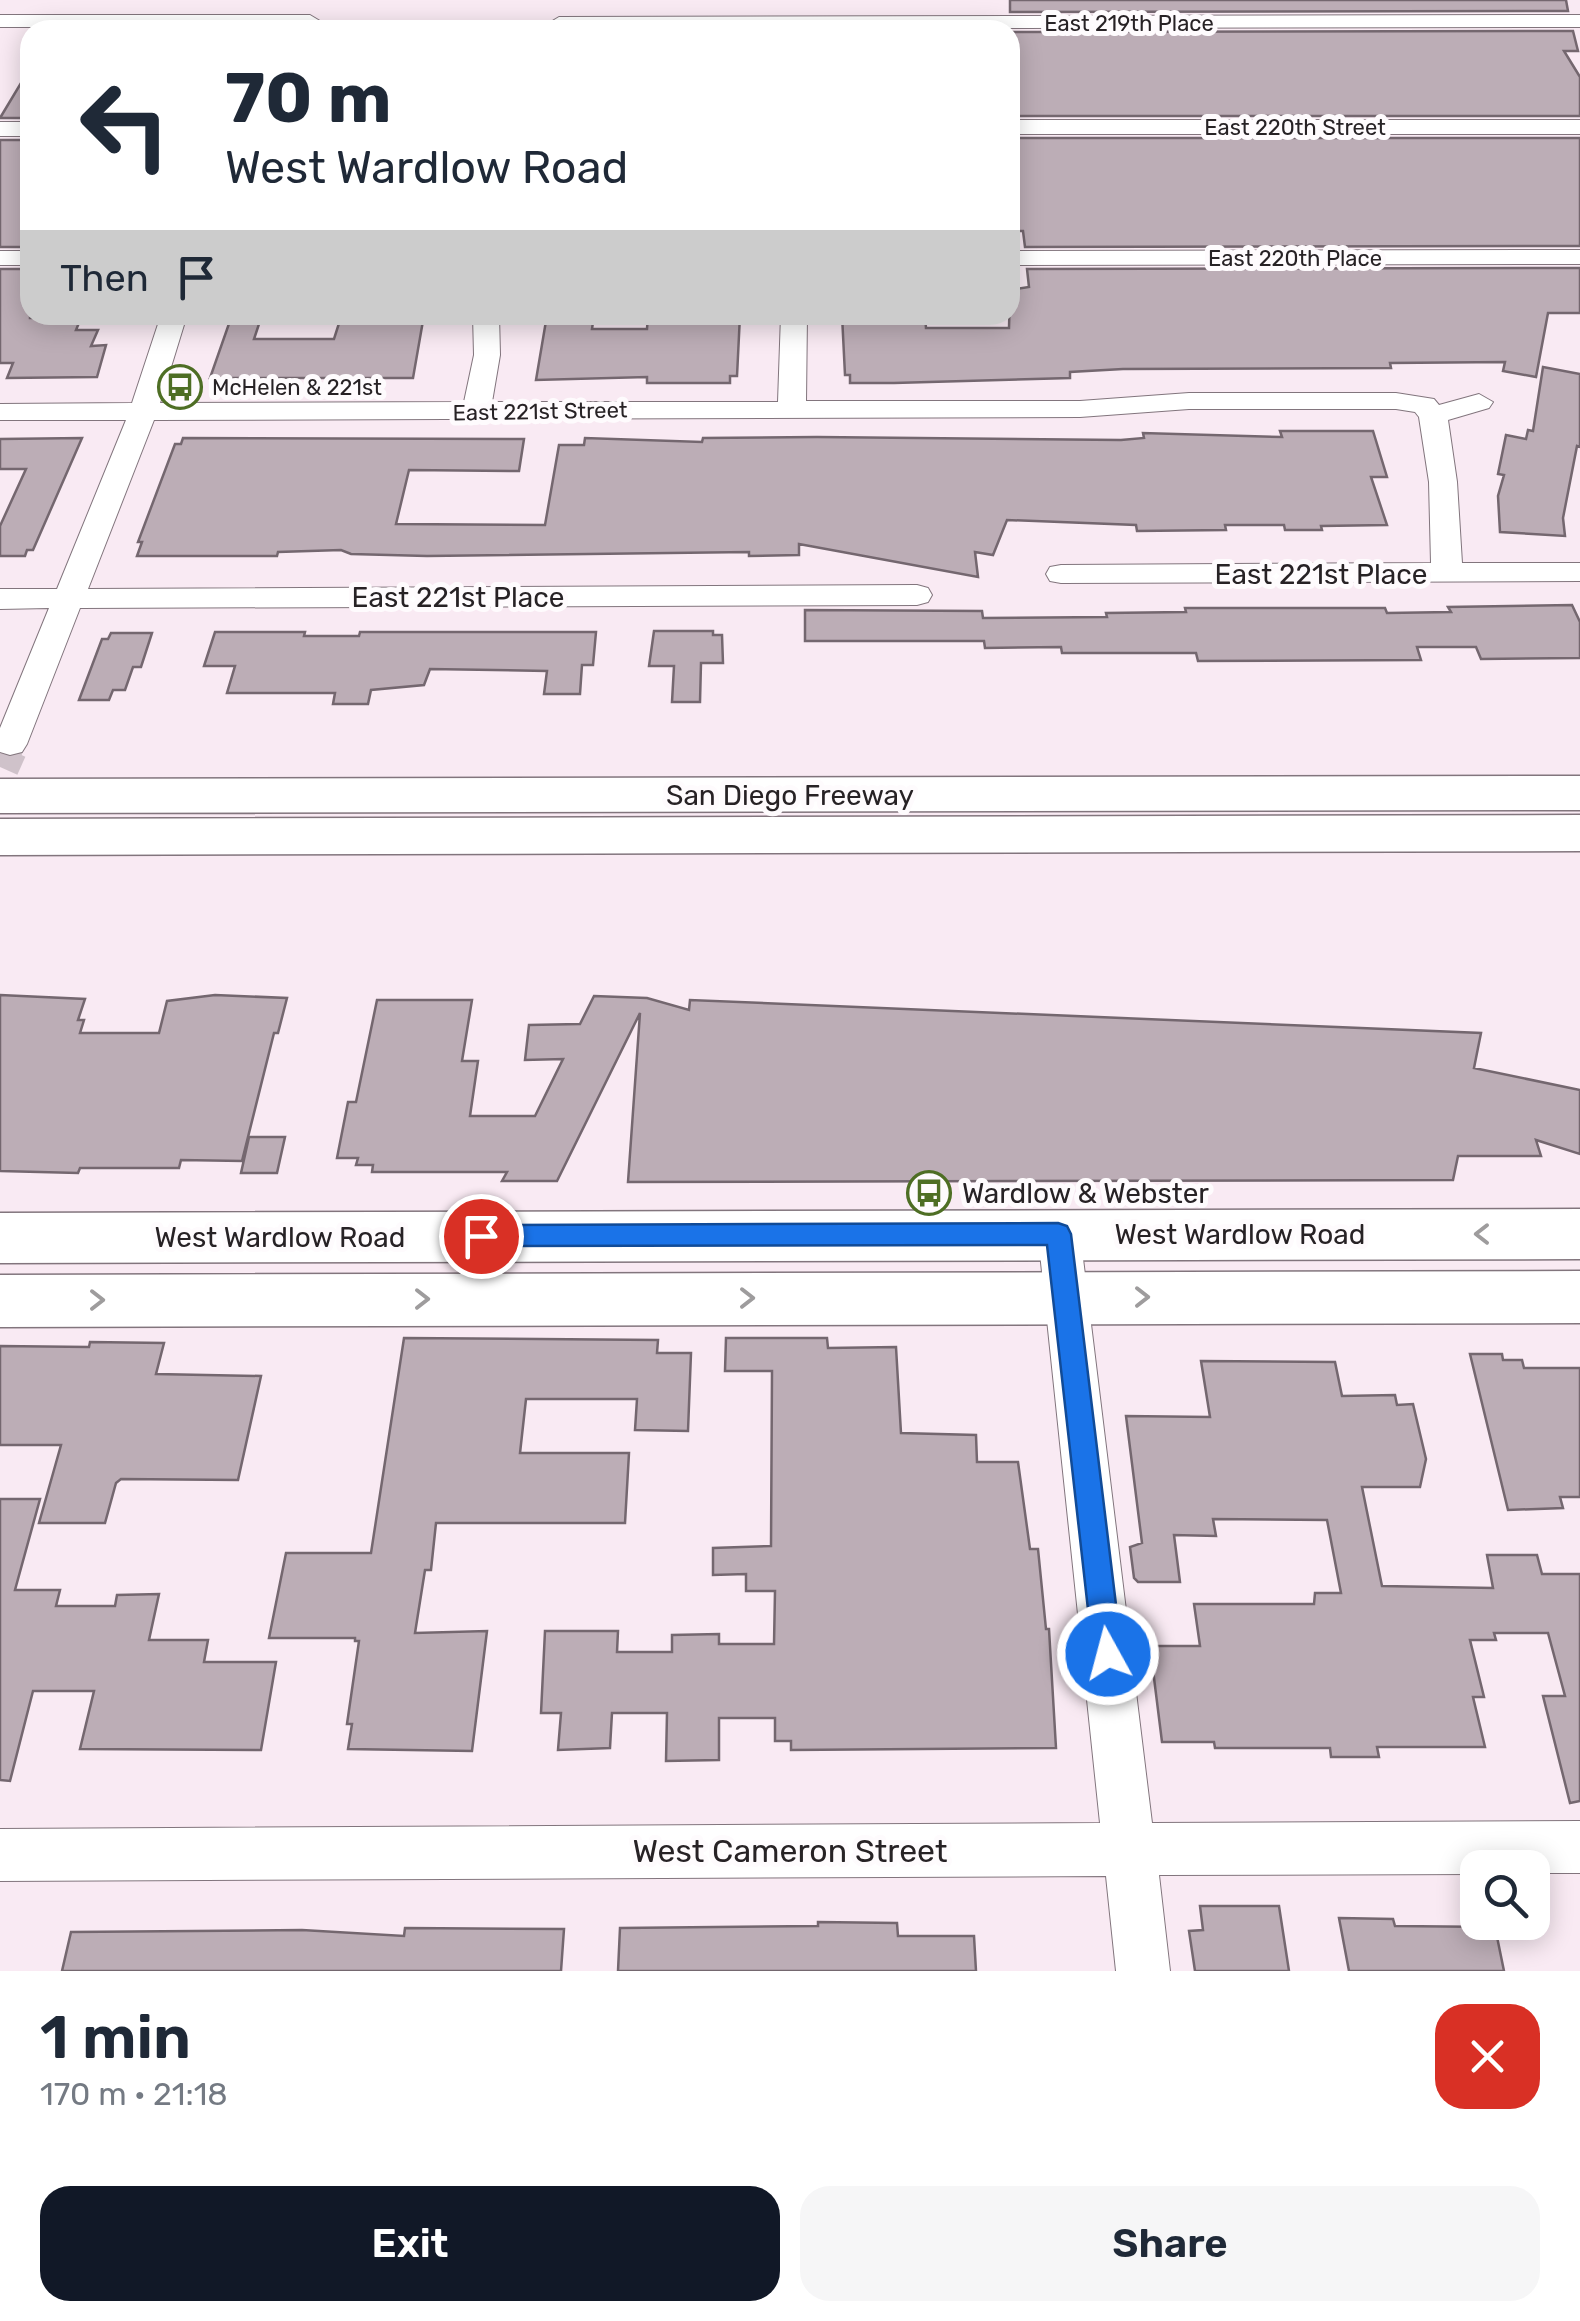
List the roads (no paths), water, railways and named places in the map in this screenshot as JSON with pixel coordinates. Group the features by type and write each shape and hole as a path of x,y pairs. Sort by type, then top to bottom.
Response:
{"highway":[{"name":"San Diego Freeway","path":"0,796 1580,793"},
{"path":"0,819 567,822 1580,818"},
{"path":"0,837 1580,833"},
{"path":"0,862 1580,861"}],"main road":[{"name":"West Wardlow Road","path":"0,1238 1580,1234"},
{"path":"0,1300 1580,1297"}],"street":[{"name":"East 219th Place","path":"1020,24 1580,21"},
{"name":"East 220th Street","path":"1020,128 1580,127"},
{"name":"East 220th Place","path":"1020,258 1580,257"},
{"path":"10,744 143,413 171,325"},
{"path":"476,412 486,355 486,325"},
{"path":"792,408 794,325"},
{"name":"East 221st Street","path":"0,412 1080,410 1189,402 1396,401 1424,405 1434,416"},
{"path":"1447,573 1443,482 1434,416 1479,402"},
{"name":"East 221st Place","path":"1062,574 1580,572"},
{"name":"East 221st Place","path":"0,599 917,595"},
{"path":"1058,1234 1143,1971"},
{"name":"West Cameron Street","path":"0,1855 1580,1847"}],"tunnel":[{"path":"7,751 10,744"},
{"path":"0,767 8,749"}],"place":[{"name":"McHelen & 221st","path":"180,387"},
{"name":"Wardlow & Webster","path":"929,1193"}]}
